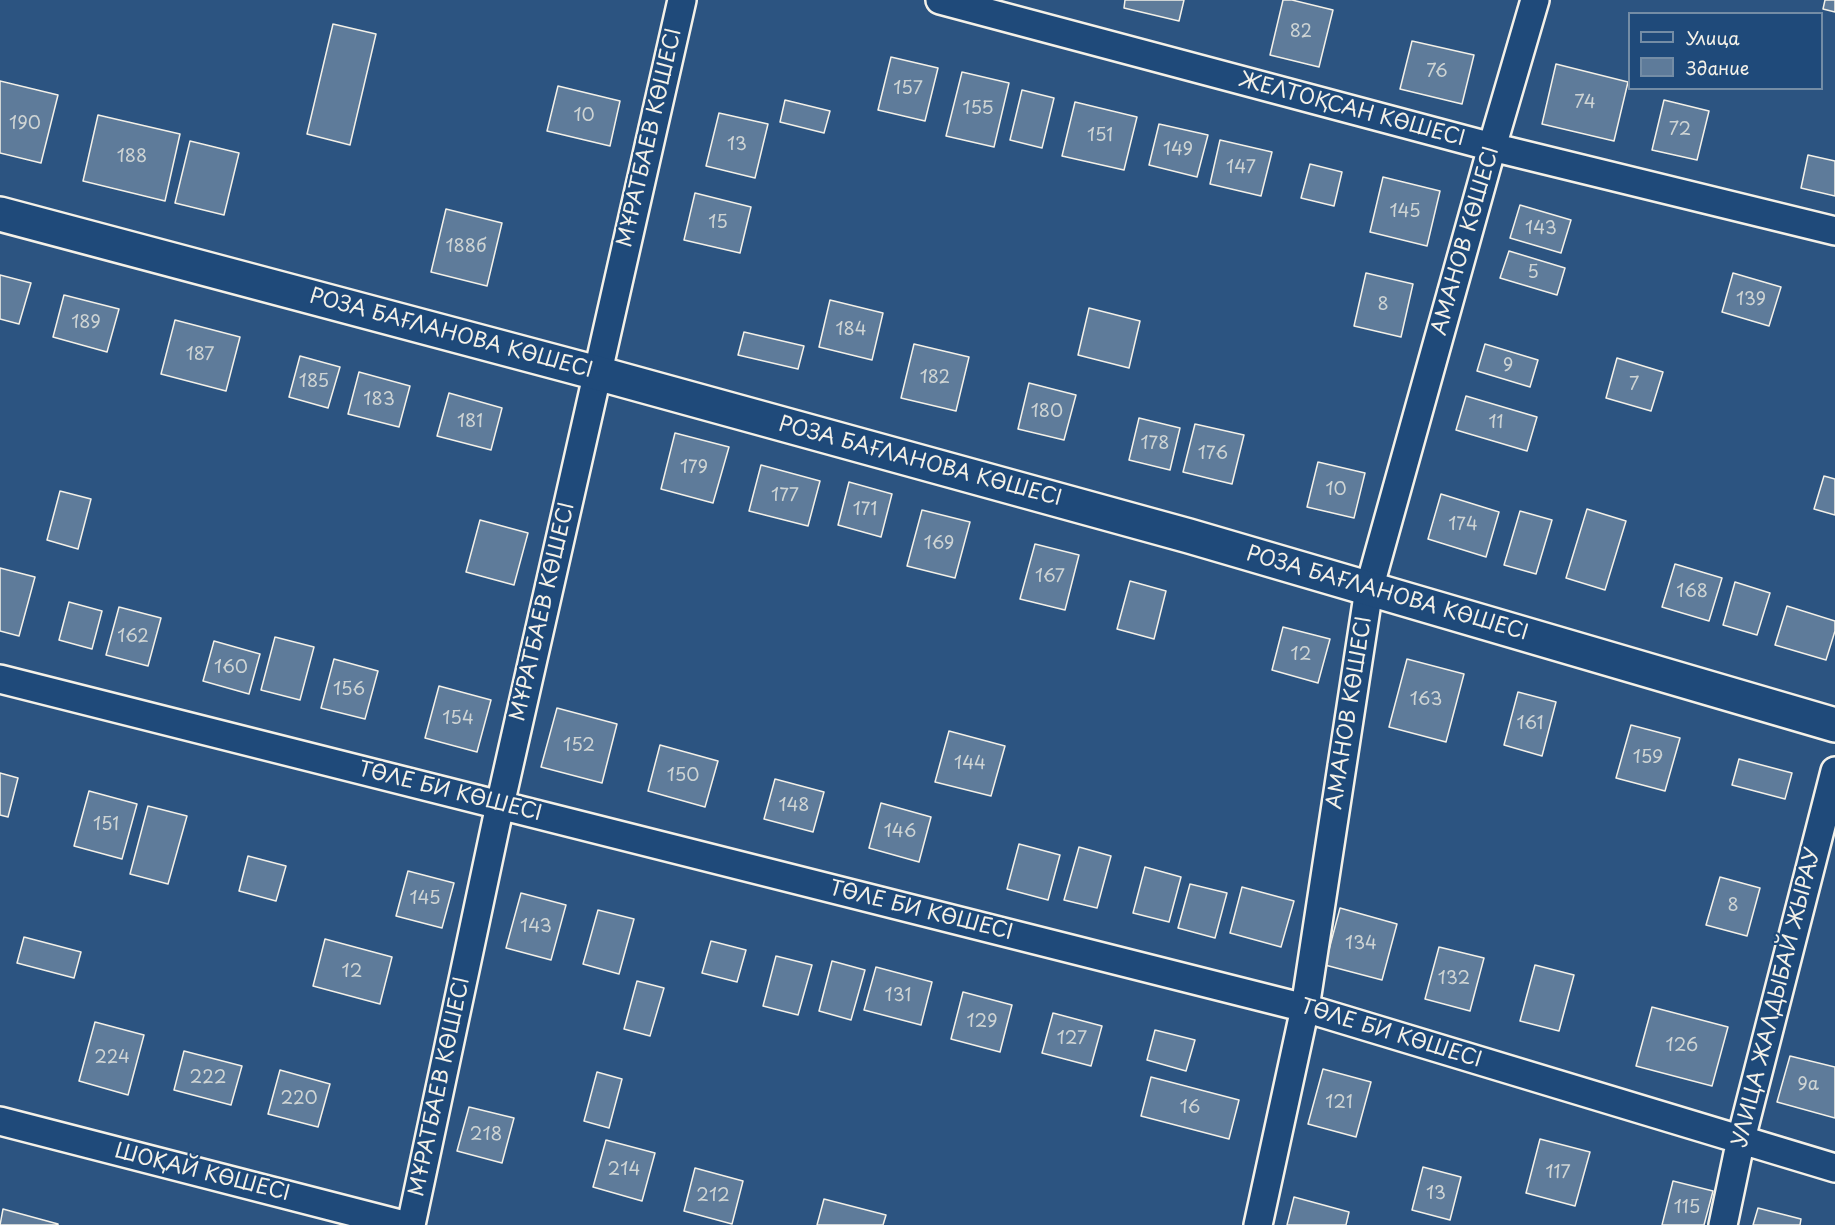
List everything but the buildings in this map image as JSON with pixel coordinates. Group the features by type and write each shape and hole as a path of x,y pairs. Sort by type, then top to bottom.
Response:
{"street":[{"name":"МҰРАТБАЕВ КӨШЕСІ","path":"411,1225 500,805 682,0"},
{"name":"ЖЕЛТОҚСАН КӨШЕСІ","path":"940,0 1492,147 1835,231"},
{"name":"АМАНОВ КӨШЕСІ","path":"1258,1225 1305,1008 1369,589 1535,0"},
{"name":"РОЗА БАҒЛАНОВА КӨШЕСІ","path":"0,214 597,373 1189,536 1835,725"},
{"name":"ТӨЛЕ БИ КӨШЕСІ","path":"0,679 1305,1008 1835,1168"},
{"name":"УЛИЦА ЖАЛДЫБАЙ ЖЫРАУ","path":"1724,1225 1741,1139 1835,771"},
{"name":"ШОҚАЙ КӨШЕСІ","path":"0,1121 404,1225"}]}
